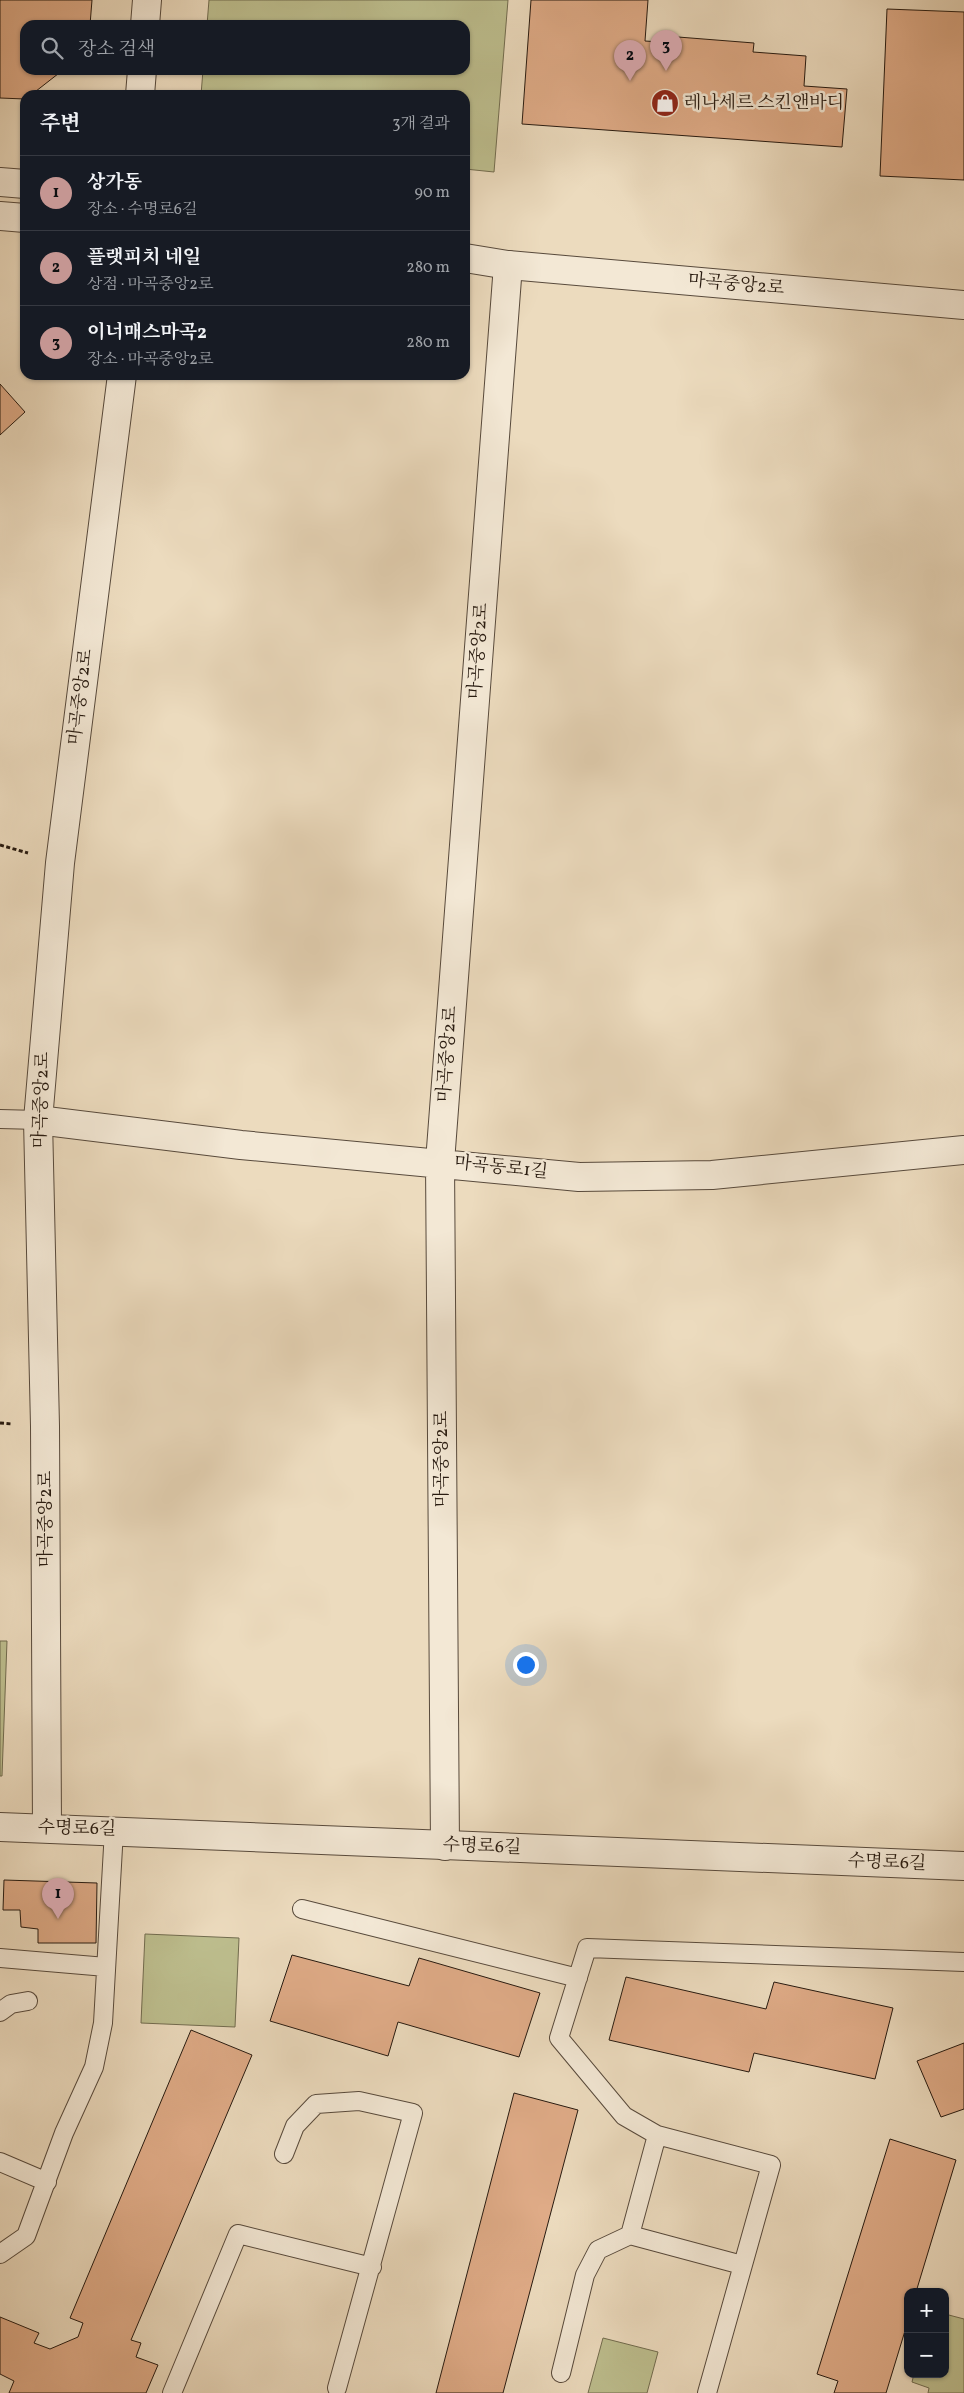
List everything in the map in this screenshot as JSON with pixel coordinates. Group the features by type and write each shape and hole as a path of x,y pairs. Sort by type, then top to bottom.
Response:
{"street":[{"path":"145,20 146,0"},
{"path":"140,90 142,75"},
{"path":"0,182 20,184"},
{"path":"0,216 20,218"},
{"name":"마곡중앙2로","path":"470,259 508,265 964,305"},
{"name":"마곡중앙2로","path":"445,1846 440,1162 508,265"},
{"name":"마곡중앙2로","path":"47,1829 46,1426 38,1120 60,862 121,380"},
{"name":"마곡동로1길","path":"38,1120 241,1145 440,1162 579,1177 712,1175 964,1150"},
{"name":"수명로6길","path":"0,1827 114,1830 445,1846 964,1866"}],"lane":[{"path":"0,1119 38,1120"},
{"path":"0,2254 26,2236 48,2182 64,2133 94,2067 103,2024 114,1830"},
{"path":"302,1909 578,1978"},
{"path":"707,2393 771,2165 657,2135 624,2116 558,2038 587,1948 964,1962"},
{"path":"0,1958 106,1967"},
{"path":"0,2012 11,2004 28,2001"},
{"path":"284,2154 296,2126 316,2104 359,2101 413,2114 337,2388"},
{"path":"630,2235 657,2135"},
{"path":"0,2162 48,2182"},
{"path":"172,2393 238,2234 372,2267"},
{"path":"561,2373 585,2275 598,2250 630,2235 742,2265"}],"green space":[{"path":"209,0 508,0 494,172 470,170 470,90 201,90 203,75 470,75 470,20 207,20"},
{"path":"0,1641 7,1641 2,1776 0,1776"},
{"path":"145,1934 239,1938 235,2027 141,2023"},
{"path":"949,2315 964,2319 964,2393 928,2393 929,2388 912,2382 913,2378 949,2378"},
{"path":"603,2338 658,2352 647,2393 588,2393"}],"building":[{"path":"0,0 92,0 90,20 20,20 20,75 57,75 37,90 20,90 20,99 0,98"},
{"path":"531,0 648,0 645,41 677,43 678,37 754,43 753,52 806,56 804,86 847,89 842,147 522,124"},
{"path":"887,9 964,12 964,180 880,176"},
{"path":"0,384 25,412 0,435"},
{"path":"4,1880 97,1883 96,1943 38,1943 38,1929 21,1927 20,1910 3,1910"},
{"path":"292,1955 409,1986 419,1958 540,1993 519,2057 398,2022 388,2056 270,2021"},
{"path":"626,1977 766,2009 774,1982 893,2008 875,2079 754,2053 749,2072 609,2040"},
{"path":"191,2030 252,2055 131,2340 141,2343 136,2357 158,2365 146,2393 9,2393 14,2381 0,2374 0,2317 39,2333 34,2343 50,2349 78,2337 83,2323 70,2318"},
{"path":"964,2043 964,2109 941,2117 917,2061"},
{"path":"514,2093 578,2110 503,2393 436,2393"},
{"path":"890,2139 956,2160 917,2288 904,2288 904,2334 886,2393 834,2393 838,2381 817,2374"}],"place":[{"name":"이너매스마곡2","path":"666,71"},
{"name":"플랫피치 네일","path":"630,81"},
{"name":"레나세르 스킨앤바디","path":"665,103"},
{"name":"상가동","path":"58,1919"}]}
